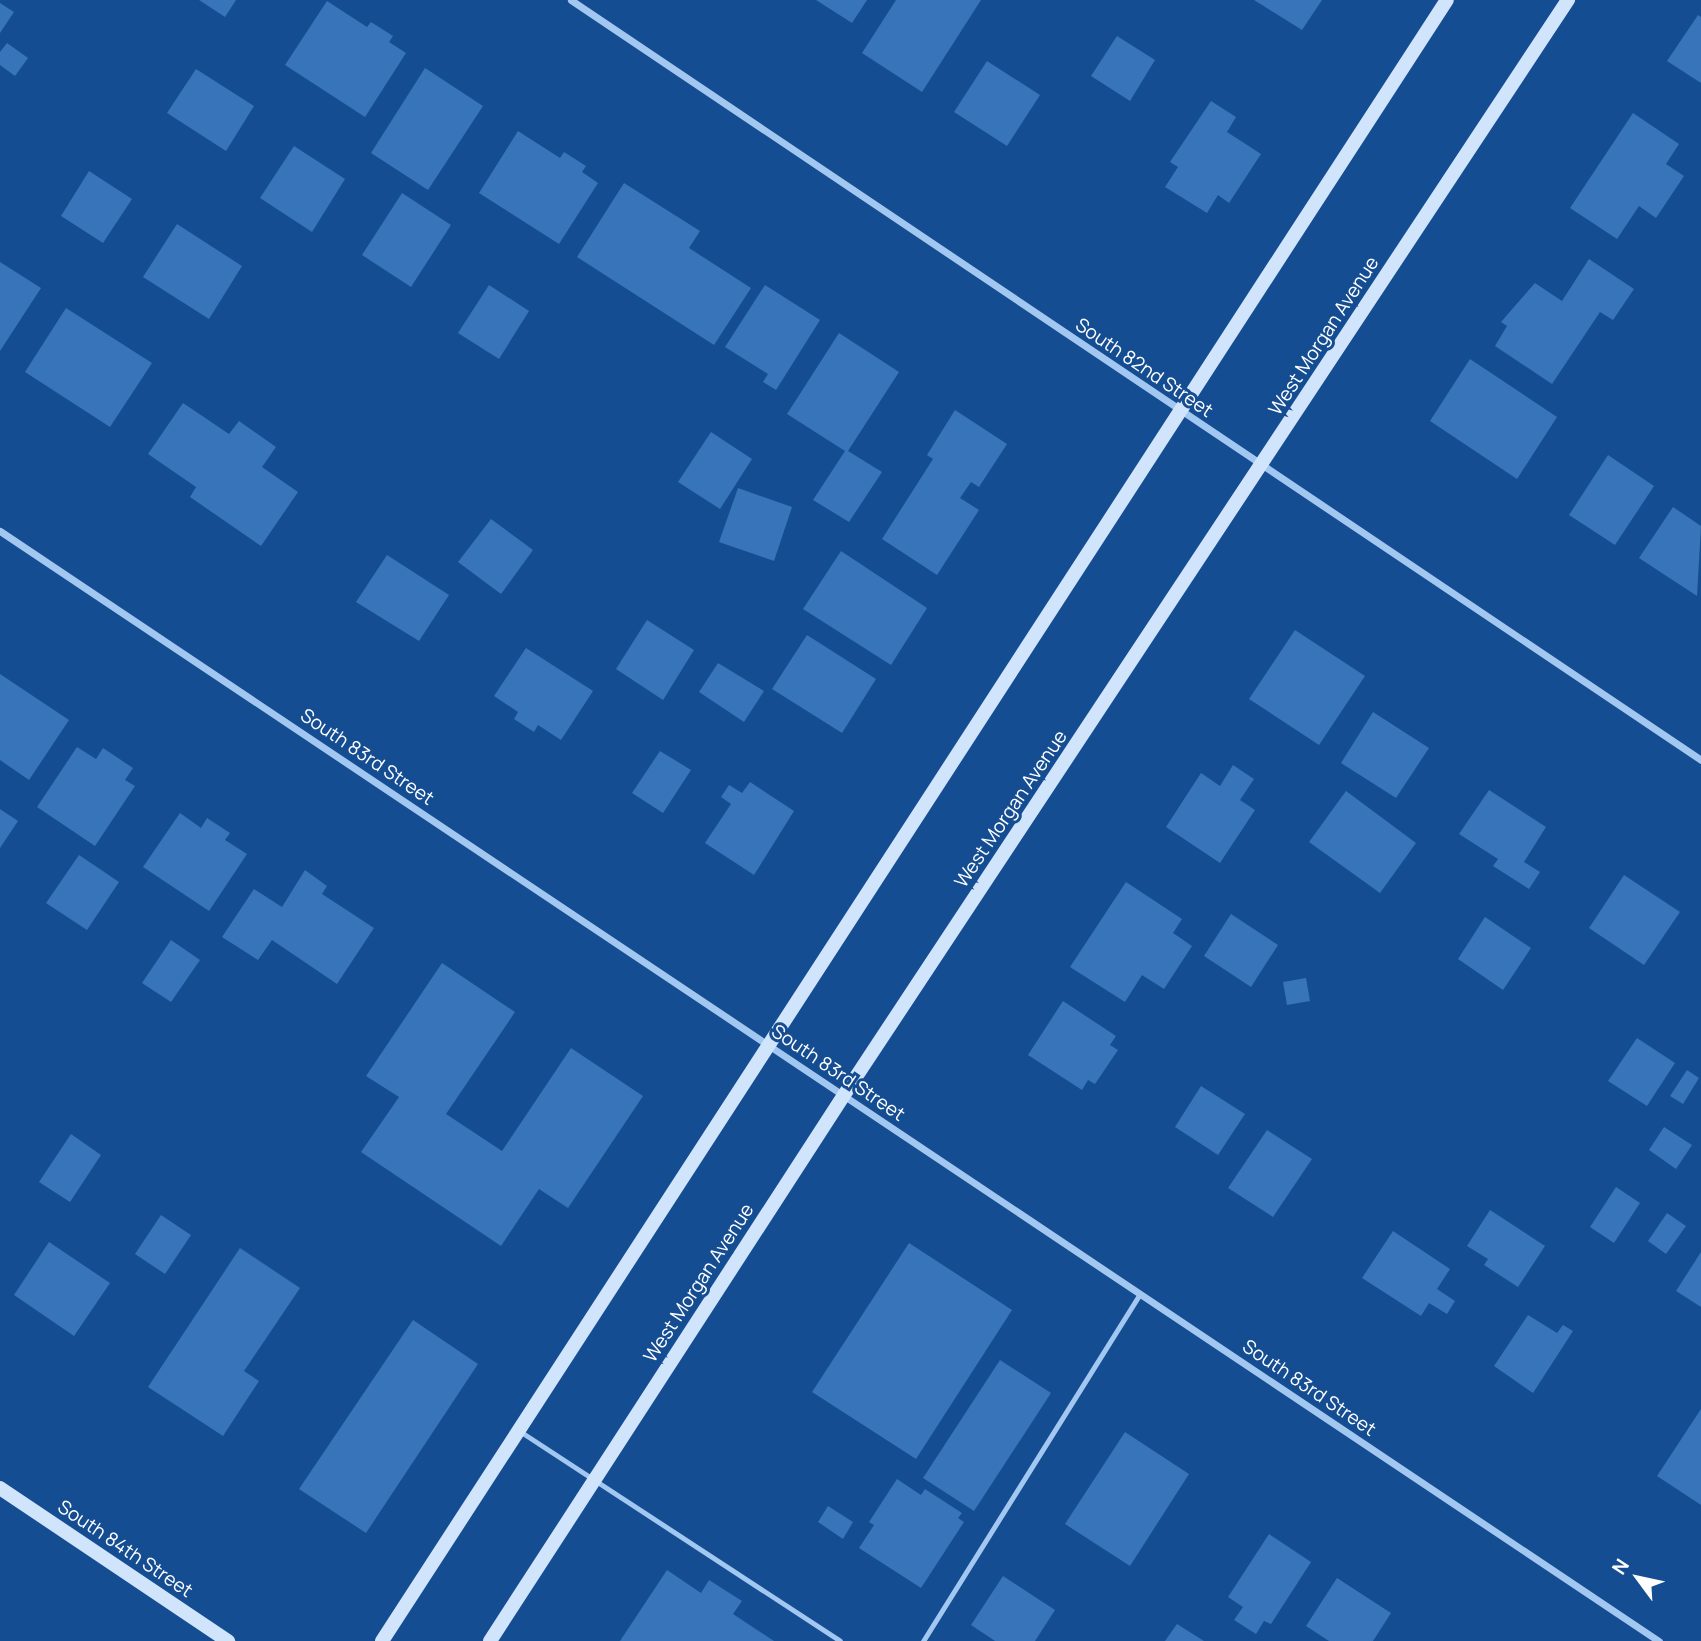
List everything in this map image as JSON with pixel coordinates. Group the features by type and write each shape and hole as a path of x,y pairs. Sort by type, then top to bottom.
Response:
{"street":[{"name":"South 82nd Street","path":"571,0 1260,466 1701,760"},
{"path":"382,1641 1447,0"},
{"name":"West Morgan Avenue","path":"490,1641 844,1095 1568,0"},
{"name":"South 83rd Street","path":"0,531 1658,1641"},
{"name":"South 84th Street","path":"0,1488 228,1641"}],"lane":[{"path":"923,1641 1140,1294"},
{"path":"519,1430 839,1641"}],"building":[{"path":"199,0 236,0 225,17"},
{"path":"816,0 867,0 852,23"},
{"path":"896,0 981,0 922,92 862,53"},
{"path":"1254,0 1322,0 1302,30"},
{"path":"327,1 367,27 371,22 393,36 389,42 406,53 365,117 285,65"},
{"path":"0,3 14,12 0,33"},
{"path":"1698,15 1701,17 1701,83 1667,61"},
{"path":"1117,36 1155,60 1130,101 1091,76"},
{"path":"7,43 28,58 15,76 0,65 0,52"},
{"path":"987,61 1040,95 1007,146 954,112"},
{"path":"425,68 483,106 428,190 371,153"},
{"path":"196,69 254,106 226,151 167,113"},
{"path":"1211,101 1236,117 1227,132 1261,154 1229,203 1218,195 1207,213 1165,187 1178,167 1170,162"},
{"path":"1633,113 1679,144 1666,164 1684,176 1656,218 1639,206 1617,239 1570,208"},
{"path":"518,131 560,158 564,152 586,166 582,172 598,183 559,244 479,193"},
{"path":"294,146 345,179 312,232 260,198"},
{"path":"89,171 132,199 103,243 61,216"},
{"path":"624,183 700,231 689,248 751,288 714,345 577,257"},
{"path":"402,193 451,225 411,287 362,255"},
{"path":"177,224 242,266 209,319 143,277"},
{"path":"1589,259 1634,289 1613,320 1600,312 1552,384 1495,346 1507,326 1501,322 1535,283 1562,301"},
{"path":"0,262 41,288 0,351"},
{"path":"489,285 529,311 499,359 458,333"},
{"path":"765,285 820,320 776,390 763,382 768,374 725,347"},
{"path":"66,308 152,363 110,427 25,372"},
{"path":"839,333 899,372 848,451 882,472 849,522 813,500 845,451 787,414"},
{"path":"1470,359 1557,417 1517,479 1430,421"},
{"path":"183,403 229,434 239,421 276,447 262,467 298,492 261,546 190,497 196,487 148,454"},
{"path":"955,410 1007,444 979,487 971,482 960,498 979,510 937,575 882,539 933,459 927,455"},
{"path":"711,432 752,459 720,509 678,482"},
{"path":"1608,455 1654,486 1615,545 1569,515"},
{"path":"738,488 792,507 774,561 719,542"},
{"path":"1673,507 1701,526 1697,596 1639,558"},
{"path":"491,519 533,550 501,594 458,562"},
{"path":"841,551 927,608 891,665 803,609"},
{"path":"387,555 449,595 419,641 356,602"},
{"path":"647,620 694,650 663,700 616,669"},
{"path":"1295,630 1365,676 1319,745 1249,699"},
{"path":"807,635 876,679 842,733 772,689"},
{"path":"526,648 593,691 561,740 538,725 534,732 514,719 518,712 494,696"},
{"path":"718,663 764,691 744,722 699,692"},
{"path":"0,674 69,720 29,780 0,760"},
{"path":"1373,712 1429,748 1396,798 1341,763"},
{"path":"77,747 96,759 103,748 133,768 125,780 135,786 95,846 37,807"},
{"path":"660,751 691,770 663,813 632,793"},
{"path":"1233,765 1254,779 1240,800 1255,810 1220,863 1166,827 1201,773 1220,786"},
{"path":"750,782 794,811 754,875 705,843 731,804 721,797 729,785 742,793"},
{"path":"1489,790 1546,827 1524,862 1540,872 1529,889 1493,866 1498,859 1459,834"},
{"path":"1346,791 1416,843 1380,893 1309,842"},
{"path":"0,809 18,821 0,848"},
{"path":"180,813 201,828 207,818 230,833 225,840 247,854 209,911 143,867"},
{"path":"79,855 119,882 87,930 46,903"},
{"path":"305,870 327,886 322,894 374,928 337,984 272,940 258,960 222,937 254,889 282,907"},
{"path":"1624,875 1680,912 1644,965 1589,928"},
{"path":"1126,882 1182,919 1173,933 1192,946 1164,989 1142,975 1125,1002 1070,967"},
{"path":"1231,914 1278,945 1251,987 1204,956"},
{"path":"1485,917 1531,948 1503,990 1458,959"},
{"path":"171,940 200,960 171,1002 142,983"},
{"path":"442,963 515,1012 446,1114 502,1151 571,1048 643,1096 568,1208 539,1189 501,1246 361,1152 399,1097 366,1076"},
{"path":"1306,978 1310,1001 1287,1005 1283,982"},
{"path":"1063,1001 1116,1036 1110,1045 1118,1050 1095,1084 1088,1080 1082,1090 1028,1055"},
{"path":"1637,1038 1675,1063 1647,1106 1608,1081"},
{"path":"1687,1070 1699,1078 1683,1104 1670,1096"},
{"path":"1201,1086 1245,1114 1218,1155 1175,1127"},
{"path":"1664,1127 1692,1145 1676,1169 1649,1150"},
{"path":"1267,1130 1312,1159 1273,1217 1228,1188"},
{"path":"71,1134 101,1155 70,1202 39,1182"},
{"path":"1616,1187 1640,1203 1614,1243 1590,1227"},
{"path":"1490,1210 1545,1246 1518,1287 1484,1265 1488,1259 1467,1246"},
{"path":"1667,1213 1686,1226 1666,1254 1648,1241"},
{"path":"161,1215 191,1235 165,1274 135,1254"},
{"path":"1393,1231 1450,1269 1437,1289 1455,1301 1447,1314 1429,1303 1421,1316 1362,1278"},
{"path":"49,1242 110,1283 74,1336 14,1295"},
{"path":"909,1243 1012,1310 916,1459 812,1392"},
{"path":"240,1248 300,1288 244,1371 259,1381 223,1436 148,1387"},
{"path":"1701,1252 1701,1307 1676,1291"},
{"path":"1528,1315 1557,1333 1563,1325 1573,1331 1533,1393 1494,1366"},
{"path":"413,1320 478,1364 366,1533 299,1489"},
{"path":"1000,1360 1051,1393 974,1511 923,1478"},
{"path":"1701,1409 1701,1505 1657,1476"},
{"path":"1125,1432 1189,1474 1130,1566 1065,1524"},
{"path":"897,1479 921,1495 925,1489 962,1513 958,1518 964,1522 921,1588 859,1548 874,1525 869,1522"},
{"path":"828,1506 853,1522 843,1539 818,1522"},
{"path":"1269,1534 1311,1562 1271,1624 1264,1621 1256,1634 1234,1620 1243,1607 1228,1597"},
{"path":"667,1570 701,1593 709,1580 742,1601 733,1614 774,1641 620,1641"},
{"path":"1003,1576 1055,1610 1035,1641 995,1641 971,1625"},
{"path":"1337,1578 1391,1613 1373,1641 1329,1641 1306,1626"},
{"path":"1177,1624 1204,1641 1165,1641"}]}
